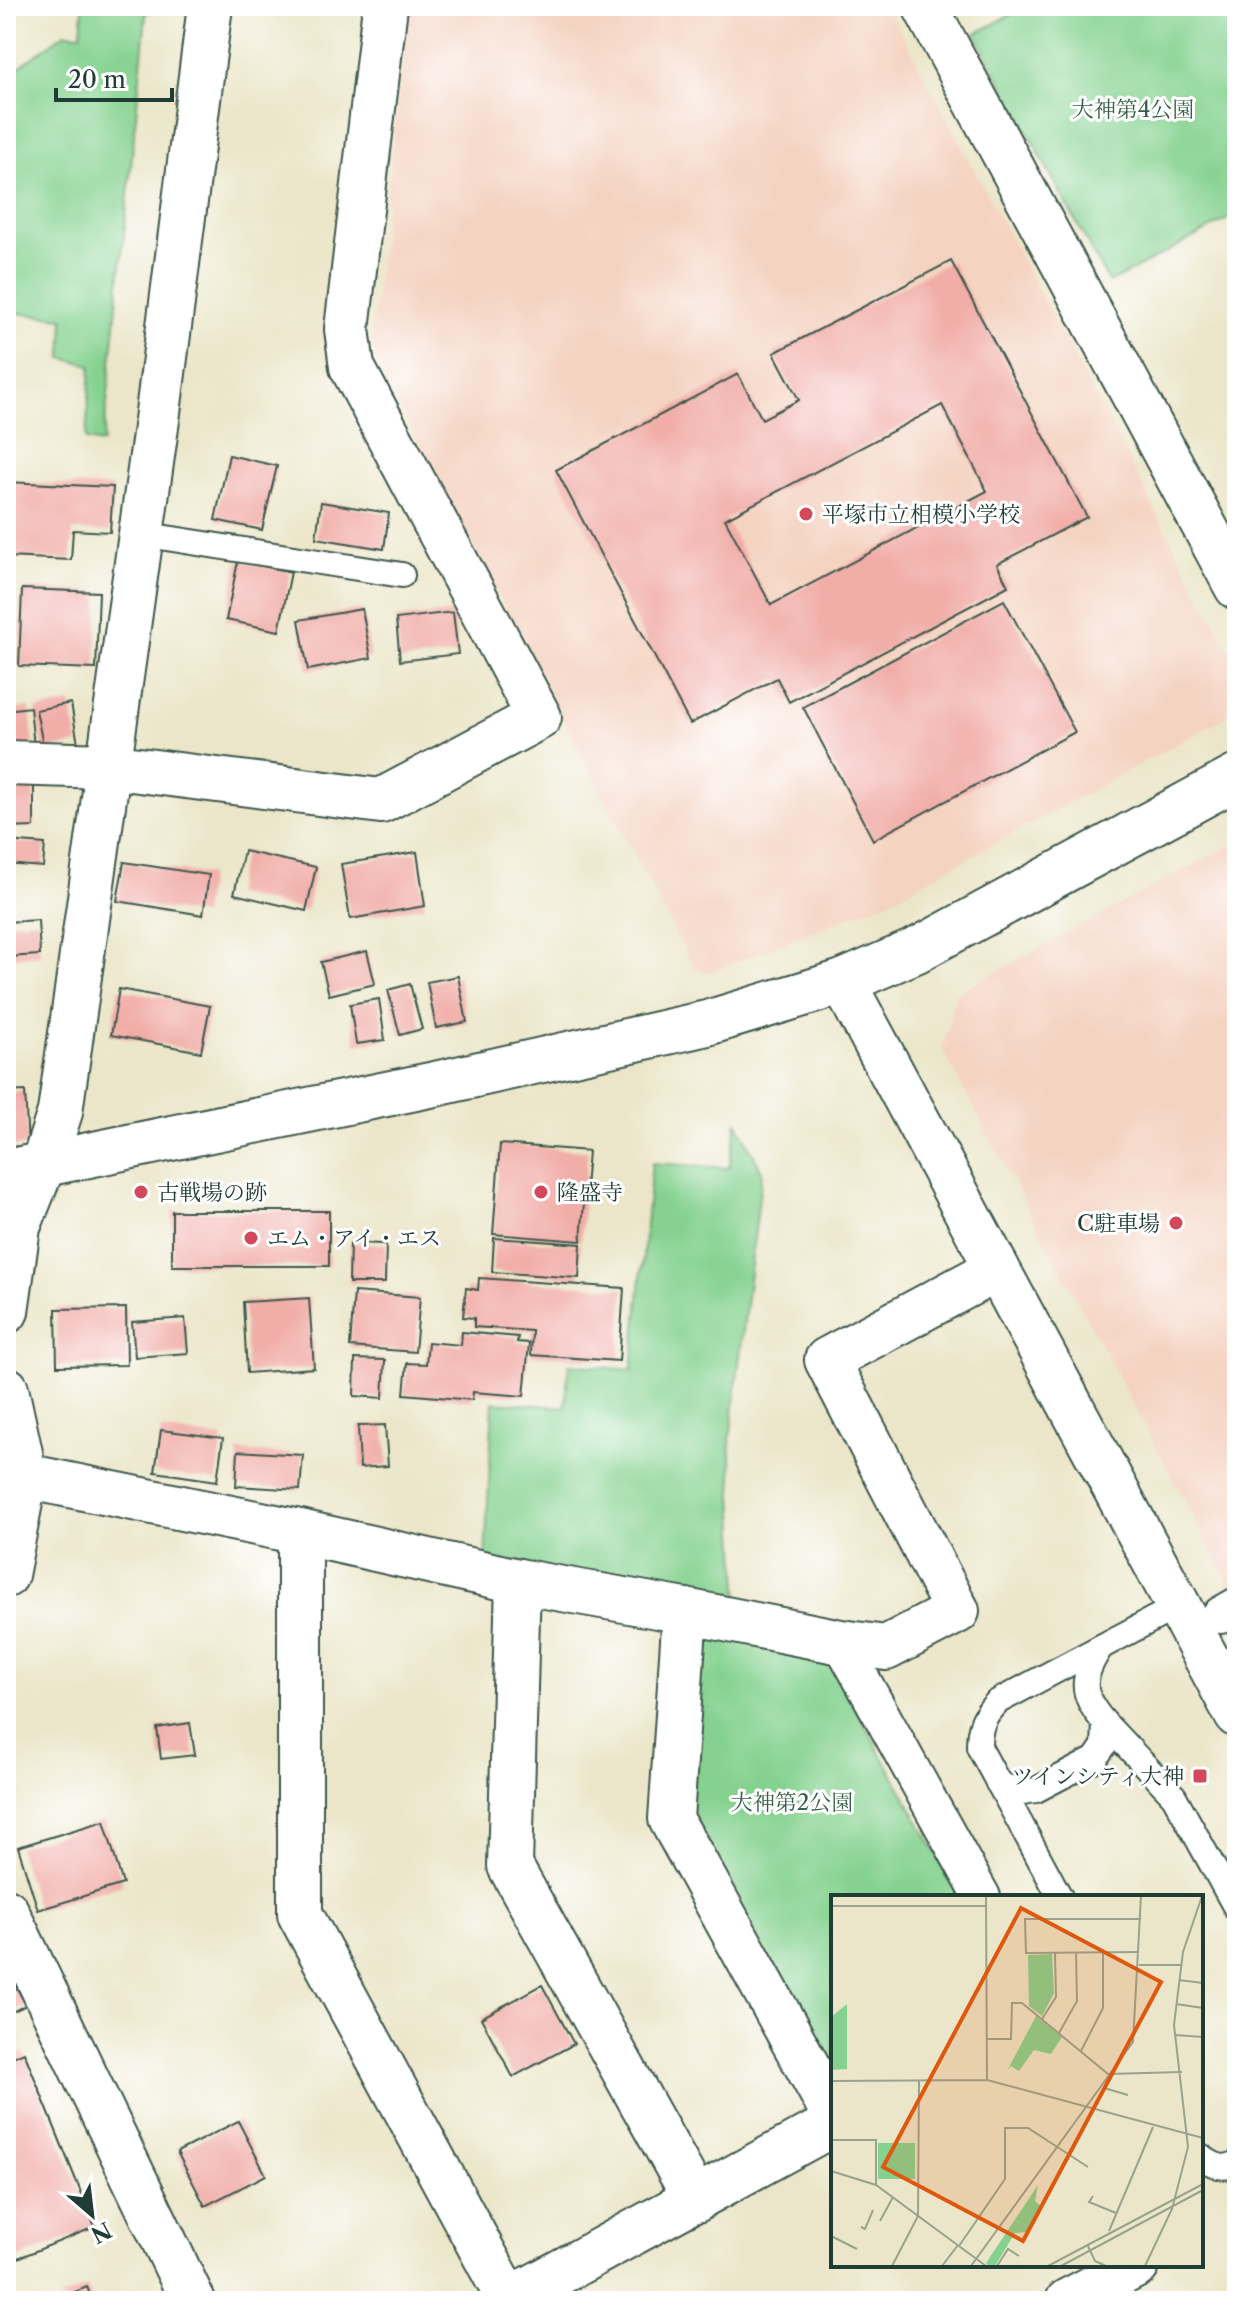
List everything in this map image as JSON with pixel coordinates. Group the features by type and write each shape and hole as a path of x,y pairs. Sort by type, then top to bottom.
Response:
{"street":[{"path":"6,1311 24,1169 60,1112 141,534 210,6"},
{"path":"6,763 108,766 381,801 539,717 352,367 347,329 385,6"},
{"path":"925,6 1237,587"},
{"path":"24,1169 435,1084 707,1023 843,982 917,950 1237,777"},
{"path":"843,982 1237,1715"},
{"path":"16,1481 300,1532 518,1581 886,1648 957,1611 827,1360 997,1269"},
{"path":"6,1389 16,1481 6,1575"},
{"path":"300,1532 300,1914 508,2301 831,2125"},
{"path":"518,1581 510,1866 696,2200"},
{"path":"685,1611 671,1819 831,2109"},
{"path":"841,1642 981,1895"},
{"path":"6,1911 193,2301"},
{"path":"1068,2301 1133,2267"}],"lane":[{"path":"141,534 402,575"},
{"path":"1059,1895 979,1747 979,1730 985,1714 997,1702 1178,1606"},
{"path":"1101,1647 1086,1678 1086,1695 1095,1713 1174,1796 1237,1910"},
{"path":"998,1783 1022,1792 1036,1790 1095,1759 1104,1746 1105,1723"},
{"path":"1203,2158 1214,2166 1231,2167 1237,2163"}],"shaded area":[{"name":"平塚市立相模小学校","path":"409,6 887,6 1237,664 1226,717 889,901 706,974 694,968 376,364 371,333"},
{"name":"C駐車場","path":"1237,842 1237,1598 942,1049 956,993"}],"green space":[{"path":"83,6 147,6 103,443 86,440 91,365 62,358 64,318 8,312 10,74 65,33 81,34"},
{"name":"大神第4公園","path":"1027,6 1237,6 1237,214 1109,283 975,34"},
{"path":"737,1122 762,1172 730,1439 739,1605 485,1561 493,1402 565,1407 569,1364 632,1370 652,1163 729,1168"},
{"name":"大神第2公園","path":"699,1632 825,1653 960,1895 831,1895 831,2083 689,1805"}],"building":[{"path":"951,261 1087,517 997,564 1008,586 789,702 777,678 690,724 556,470 738,374 762,419 799,400 774,353","holes":["942,405 987,491 771,605 725,519"]},
{"path":"229,455 277,466 262,530 215,520"},
{"path":"6,482 113,487 110,532 73,530 71,560 6,557"},
{"path":"321,502 389,513 384,549 316,538"},
{"path":"238,561 291,572 279,631 226,620"},
{"path":"22,589 99,592 96,669 19,666"},
{"path":"1004,600 1075,732 873,840 803,707"},
{"path":"362,609 371,658 308,670 299,620"},
{"path":"453,612 458,654 400,661 396,619"},
{"path":"71,703 78,744 44,750 36,710"},
{"path":"30,707 34,747 6,749 6,710"},
{"path":"34,780 34,827 6,828 6,783"},
{"path":"6,841 45,844 43,867 6,864"},
{"path":"244,851 316,867 306,911 234,894"},
{"path":"417,852 425,906 350,919 341,864"},
{"path":"124,862 209,875 203,915 117,901"},
{"path":"38,920 40,955 6,957 6,922"},
{"path":"367,951 375,984 329,995 321,962"},
{"path":"458,976 467,1022 436,1028 427,982"},
{"path":"410,984 422,1029 400,1035 388,990"},
{"path":"119,989 210,1006 201,1052 111,1035"},
{"path":"379,999 385,1040 356,1044 350,1004"},
{"path":"25,1091 28,1146 6,1147 6,1092"},
{"name":"隆盛寺","path":"500,1144 588,1151 581,1241 493,1234"},
{"name":"エム・アイ・エス","path":"172,1211 329,1211 329,1266 172,1266"},
{"path":"494,1238 581,1244 579,1278 492,1272"},
{"path":"350,1243 386,1244 385,1283 349,1283"},
{"path":"479,1278 624,1288 619,1361 531,1355 532,1331 474,1327 474,1318 463,1317 466,1288 478,1290"},
{"path":"354,1292 420,1297 415,1352 350,1347"},
{"path":"309,1298 314,1368 247,1373 243,1302"},
{"path":"126,1308 127,1365 57,1366 56,1309"},
{"path":"185,1318 188,1353 135,1357 132,1322"},
{"path":"462,1332 518,1337 517,1342 529,1343 524,1396 473,1392 472,1400 404,1394 407,1363 426,1364 428,1342 461,1345"},
{"path":"355,1359 385,1360 383,1398 354,1396"},
{"path":"385,1425 388,1466 360,1468 358,1426"},
{"path":"161,1430 223,1438 217,1481 155,1472"},
{"path":"238,1451 303,1455 300,1490 236,1486"},
{"path":"190,1723 195,1755 161,1759 157,1728"},
{"path":"104,1821 123,1884 38,1910 18,1847"},
{"path":"6,1968 26,2005 6,2015"},
{"path":"542,1985 574,2044 513,2077 481,2018"},
{"path":"24,2052 95,2227 6,2263 6,2060"},
{"path":"238,2121 266,2175 205,2206 177,2152"},
{"path":"87,2287 93,2301 62,2301 60,2298"}],"place":[{"name":"平塚市立相模小学校","path":"806,514"},
{"name":"古戦場の跡","path":"141,1192"},
{"name":"隆盛寺","path":"541,1192"},
{"name":"C駐車場","path":"1176,1223"},
{"name":"エム・アイ・エス","path":"251,1238"},
{"name":"ツインシティ大神","path":"1200,1776"}]}
